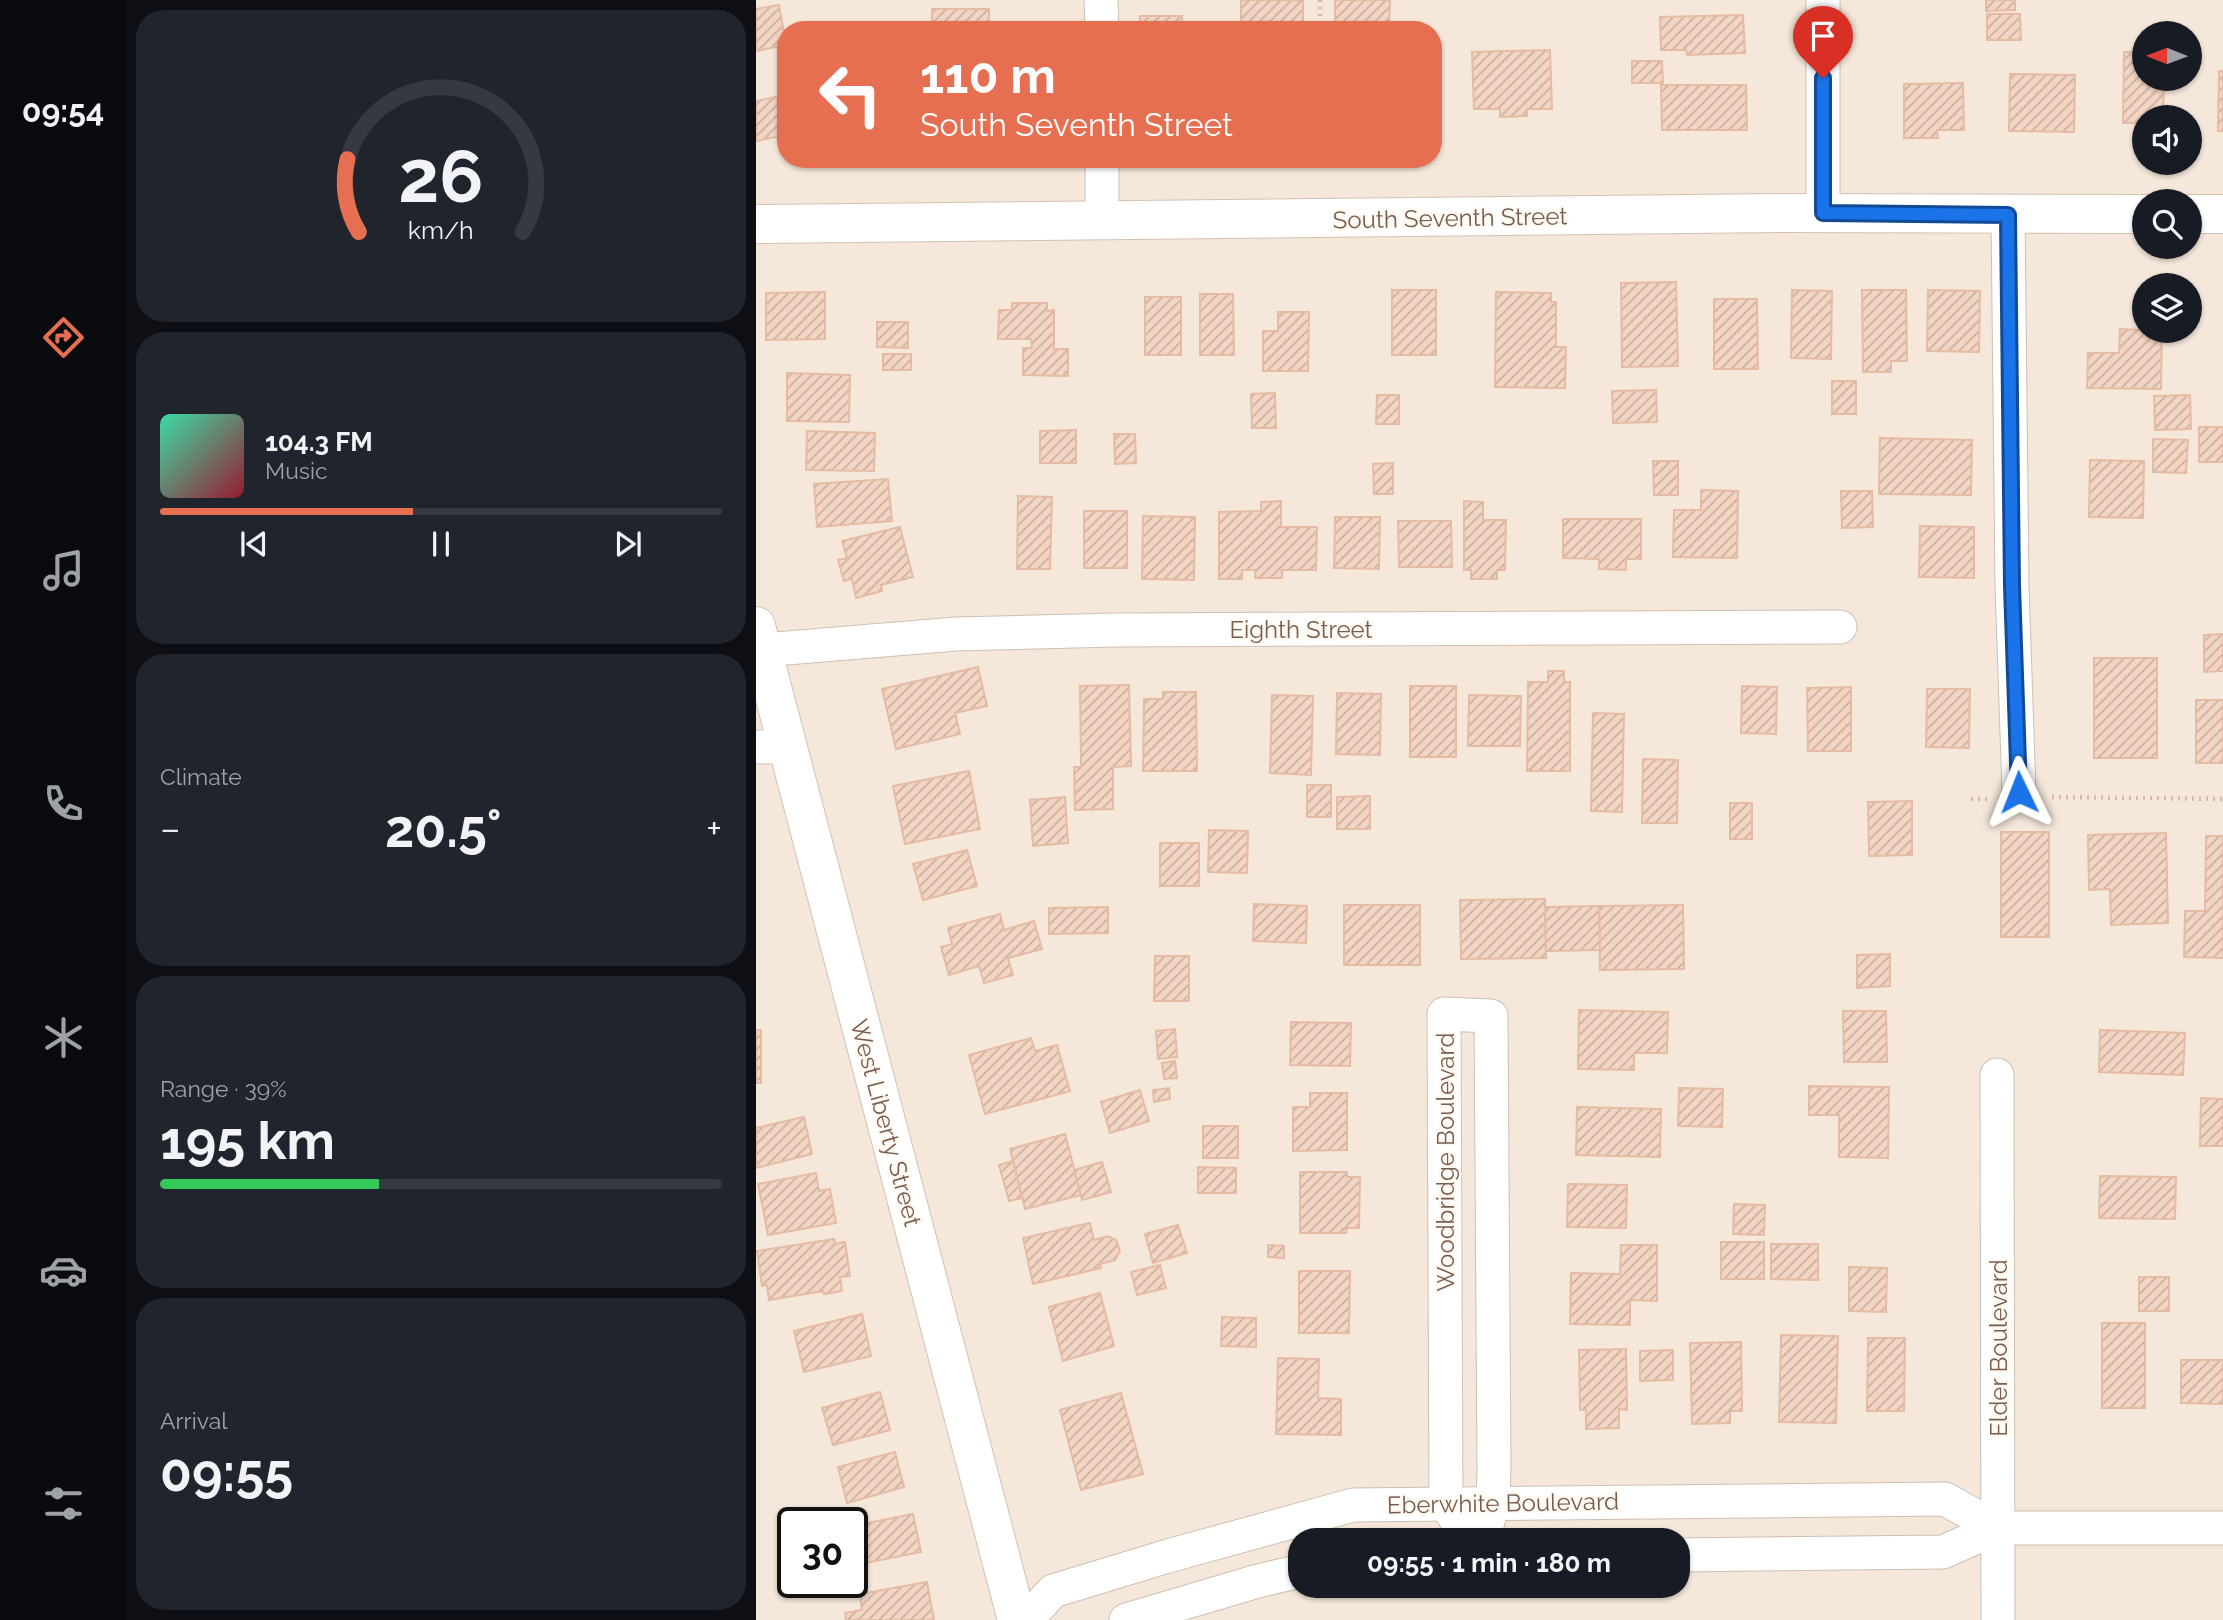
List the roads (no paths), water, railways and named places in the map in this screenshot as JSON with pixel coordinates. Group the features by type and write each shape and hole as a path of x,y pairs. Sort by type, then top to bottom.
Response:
{"street":[{"path":"1101,0 1101,21"},
{"path":"1823,0 1823,213"},
{"path":"1102,168 1102,221"},
{"name":"South Seventh Street","path":"756,224 1823,213 2132,214"},
{"path":"2202,214 2223,214"},
{"path":"2008,215 2012,586 2019,796"},
{"name":"Eighth Street","path":"759,638 1115,629 1840,627"},
{"name":"West Liberty Street","path":"759,638 771,747 1017,1620"},
{"name":"Woodbridge Boulevard","path":"1446,1503 1444,1014 1491,1016 1493,1503 1486,1528"},
{"name":"Elder Boulevard","path":"1997,1075 1998,1620"},
{"name":"Eberwhite Boulevard","path":"1026,1620 1054,1591 1168,1556 1353,1505 1945,1499 1997,1528"},
{"path":"1446,1503 1461,1528"},
{"name":"Eberwhite Boulevard","path":"1690,1555 1943,1552 1997,1528 2223,1528"},
{"path":"1126,1620 1288,1574"}]}
